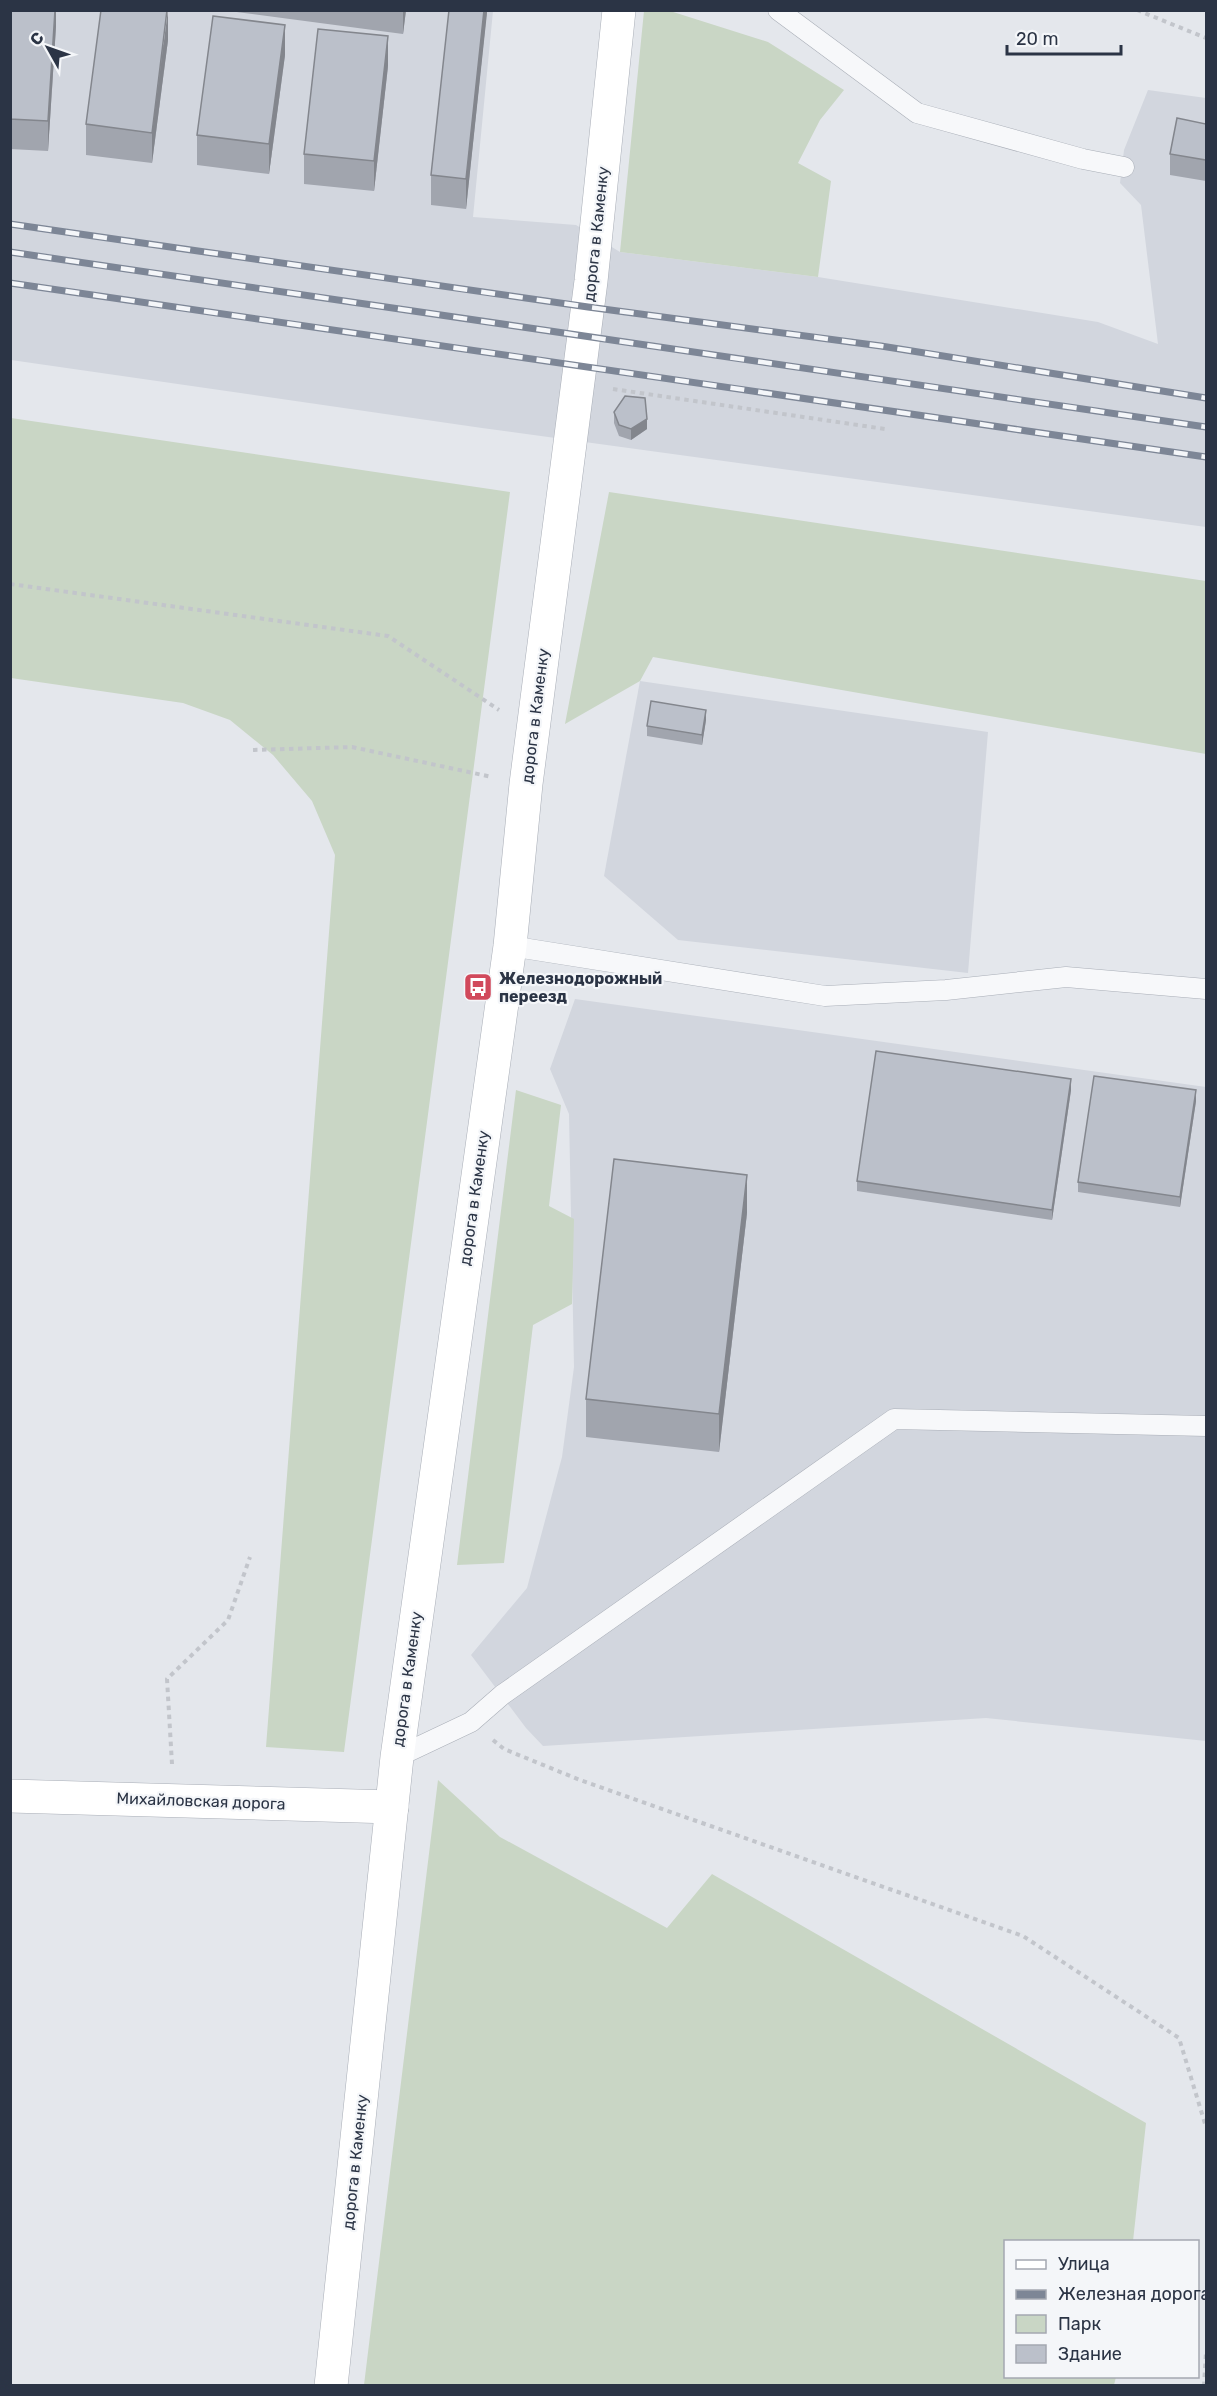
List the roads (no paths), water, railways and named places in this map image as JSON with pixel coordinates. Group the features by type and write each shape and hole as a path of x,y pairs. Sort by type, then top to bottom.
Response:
{"street":[{"name":"дорога в Каменку","path":"332,2385 397,1757 510,946 532,733 591,281 619,10"},
{"name":"Михайловская дорога","path":"10,1796 392,1807"}],"lane":[{"path":"778,10 917,113 1080,166 1124,167"},
{"path":"510,946 825,996 946,990 1066,977 1206,989"},
{"path":"397,1757 471,1722 501,1695 894,1419 1206,1426"}],"railway":[{"path":"10,224 588,307 881,346 1206,398"},
{"path":"10,252 1206,427"},
{"path":"10,283 1206,457"}],"place":[{"name":"Железнодорожный переезд","path":"478,987"}]}
